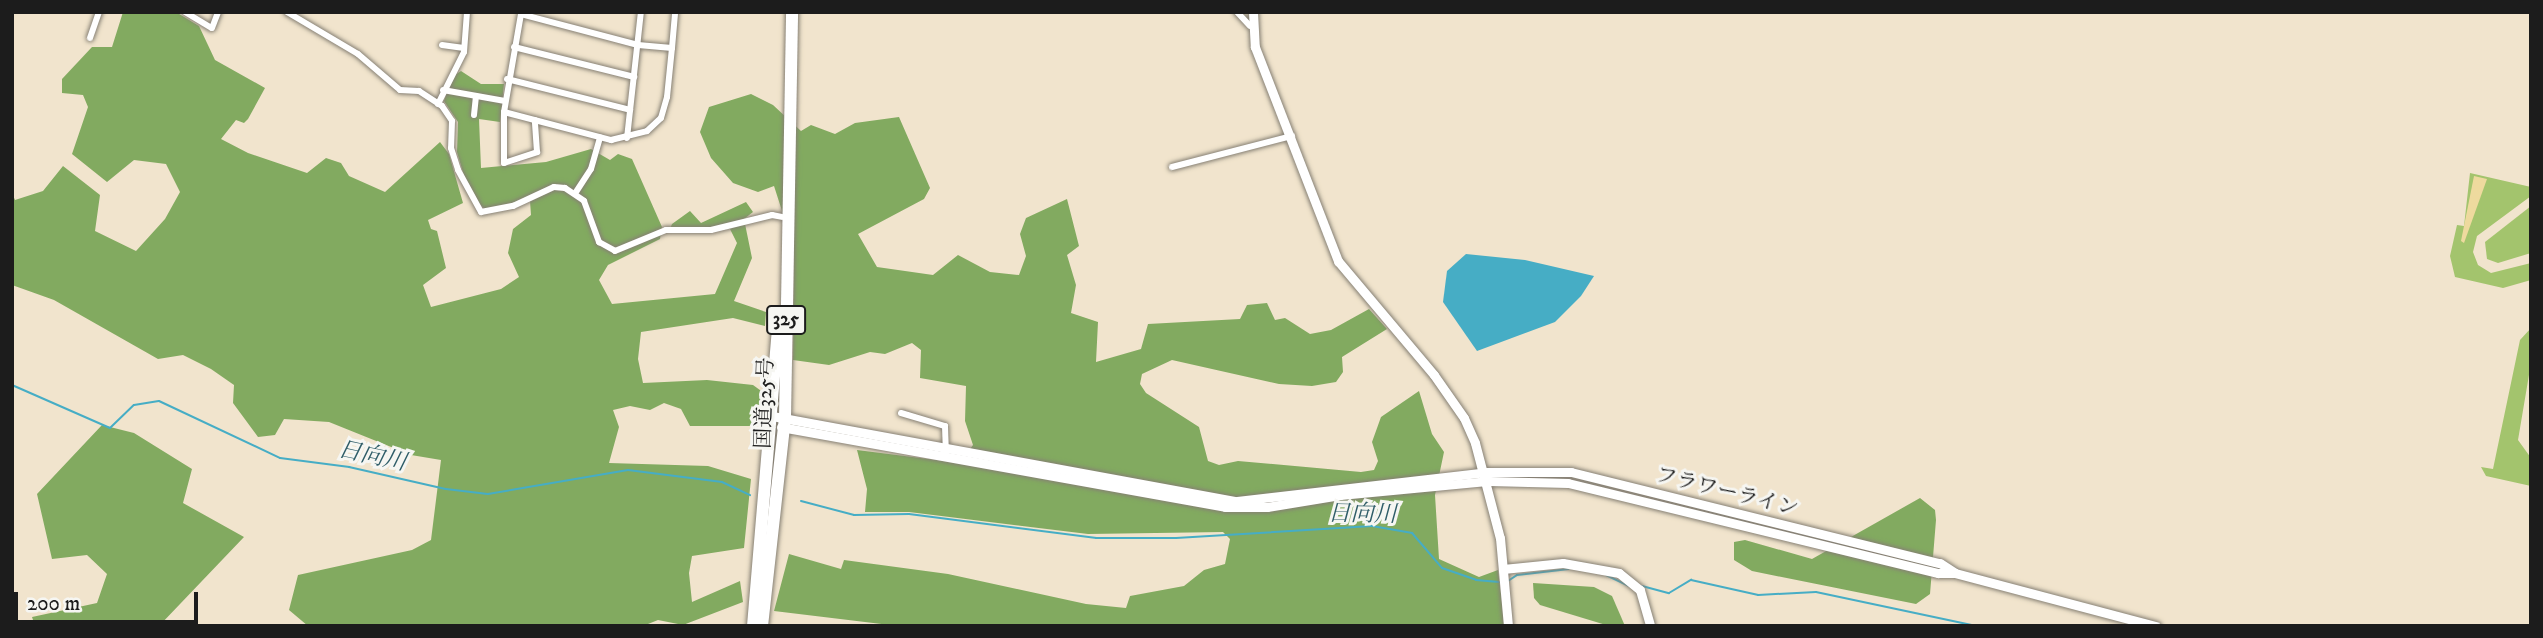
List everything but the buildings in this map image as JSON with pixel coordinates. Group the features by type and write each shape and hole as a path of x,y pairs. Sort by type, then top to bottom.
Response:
{"highway":[{"name":"国道325号","path":"753,626 779,422 786,12"},
{"name":"国道325号","path":"762,626 779,422 792,12"}],"street":[{"path":"90,38 99,12"},
{"path":"185,12 212,28 218,12"},
{"path":"438,104 464,48 467,12"},
{"path":"627,138 641,12"},
{"path":"504,112 619,141 647,131 661,118 675,12"},
{"path":"1237,12 1250,26 1347,276 1448,394 1464,418 1487,477 1504,573 1508,626"},
{"path":"1250,26 1253,12"},
{"path":"290,13 358,54 400,90 419,91 438,104 452,121 451,148 477,209 513,206 554,187 576,192 584,201 599,242 610,251 666,230 711,230 772,215 782,217"},
{"path":"535,120 537,152 504,163 507,79 518,13 638,45 672,48"},
{"path":"442,44 464,48"},
{"path":"514,47 634,77"},
{"path":"507,79 630,110"},
{"path":"443,90 505,101"},
{"path":"474,115 476,96"},
{"path":"1172,167 1292,136"},
{"path":"576,192 591,169 600,137"},
{"path":"901,413 944,426 946,452"},
{"name":"フラワーライン","path":"779,422 1240,508 1487,477 1568,483 1938,573 1955,573 2156,626"},
{"path":"1504,573 1563,563 1619,573 1640,590 1650,626"}],"green space":[{"path":"123,12 176,12 199,26 215,60 265,88 248,119 244,123 236,120 221,139 248,153 307,173 326,158 341,163 349,176 385,192 440,142 449,154 463,203 428,220 431,229 437,231 446,268 423,285 431,307 501,289 519,277 508,253 513,229 531,215 530,201 485,209 470,196 457,152 458,122 444,101 452,77 461,71 481,84 504,84 500,122 479,119 481,168 546,162 591,149 610,160 618,154 632,159 662,227 660,239 608,265 599,280 612,304 715,294 737,243 730,229 670,229 672,224 690,211 701,223 746,202 753,212 744,219 752,258 734,301 766,312 765,326 733,318 641,332 638,359 643,383 707,380 753,385 764,393 761,426 690,426 681,409 664,403 650,410 630,406 613,410 619,427 609,463 708,466 751,479 744,548 692,556 689,573 692,602 740,581 743,602 683,625 658,620 643,626 308,626 289,610 298,575 412,550 431,540 441,460 411,455 329,422 284,419 275,435 258,437 233,403 234,385 211,369 183,355 158,359 54,300 12,285 12,193 15,200 43,191 63,166 100,195 95,231 136,251 165,219 180,192 166,164 134,160 107,182 72,154 88,107 83,95 62,93 62,79 92,47 112,47"},
{"path":"751,94 773,105 801,131 811,125 835,134 855,123 899,117 930,188 924,199 858,234 877,267 933,275 958,255 990,272 1019,275 1026,256 1020,234 1026,218 1067,199 1079,246 1067,255 1076,285 1071,313 1098,322 1096,362 1141,349 1148,324 1240,319 1247,305 1267,303 1275,320 1285,318 1310,334 1331,330 1369,309 1387,329 1342,357 1343,372 1336,382 1312,386 1279,384 1172,360 1142,374 1140,384 1146,393 1199,427 1208,461 1219,465 1238,461 1361,472 1374,470 1378,461 1372,442 1381,417 1419,391 1432,434 1444,452 1435,495 1439,559 1479,577 1498,570 1505,626 898,626 774,611 789,554 841,569 844,560 948,574 1086,604 1126,608 1130,596 1184,586 1204,570 1225,564 1230,539 1223,532 1088,534 909,512 865,512 867,489 857,450 960,463 973,445 965,421 966,386 920,378 921,350 912,343 885,354 870,352 829,365 793,360 794,248 774,186 758,192 733,183 711,158 700,132 709,107"},
{"path":"2470,173 2531,187 2531,196 2477,236 2473,252 2478,265 2491,273 2531,263 2531,280 2503,288 2455,277 2450,256 2457,225 2464,226"},
{"path":"2531,206 2531,253 2498,263 2487,259 2485,242"},
{"path":"2531,328 2531,363 2518,440 2531,458 2531,486 2486,476 2481,467 2493,469 2520,340"},
{"path":"102,425 134,433 192,469 183,503 244,537 159,626 35,626 32,617 97,603 107,574 87,555 52,559 37,494"},
{"path":"1920,498 1935,510 1936,520 1930,594 1916,604 1752,571 1734,560 1734,542 1745,540 1812,559"},
{"path":"1533,583 1594,587 1612,596 1625,626 1606,625 1540,605 1534,598"}],"sand":[{"path":"2474,176 2487,179 2464,243 2461,241"}],"water":[{"path":"1466,254 1525,260 1594,276 1581,296 1555,322 1477,351 1443,302 1447,271"}],"waterway":[{"name":"日向川","path":"12,385 110,428 134,405 159,401 280,458 349,467 446,489 488,494 628,470 722,482 750,495"},
{"name":"日向川","path":"801,501 854,515 909,514 1096,538 1176,538 1372,526 1412,533 1442,568 1476,580 1499,582"},
{"name":"日向川","path":"1508,581 1517,575 1569,569"},
{"name":"日向川","path":"1606,575 1629,586"},
{"name":"日向川","path":"1642,586 1669,593 1691,580 1758,595 1816,592 1976,626"}]}
